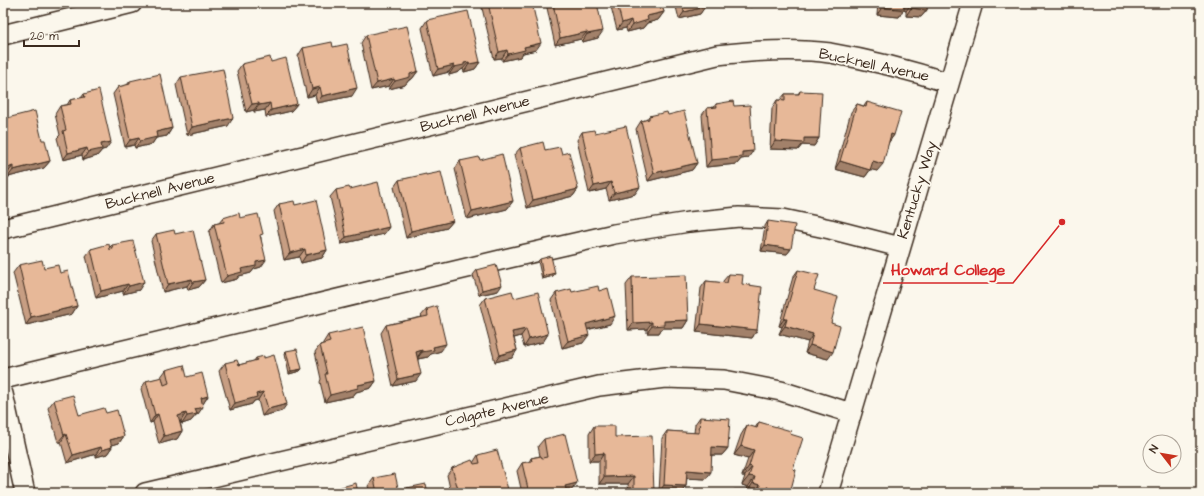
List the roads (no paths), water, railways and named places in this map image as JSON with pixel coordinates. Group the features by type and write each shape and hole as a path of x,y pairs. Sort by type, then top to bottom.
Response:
{"street":[{"path":"3,35 132,3"},
{"name":"Kentucky Way","path":"828,493 973,3"},
{"name":"Bucknell Avenue","path":"3,229 717,55 755,51 829,53 911,71 949,83"},
{"path":"3,379 509,258 614,234 682,223 740,217 782,219 830,229 900,247"},
{"name":"Colgate Avenue","path":"145,493 599,386 666,378 724,380 781,391 851,413"},
{"path":"3,394 24,493"}],"place":[{"name":"Howard College","path":"1062,222"}]}
